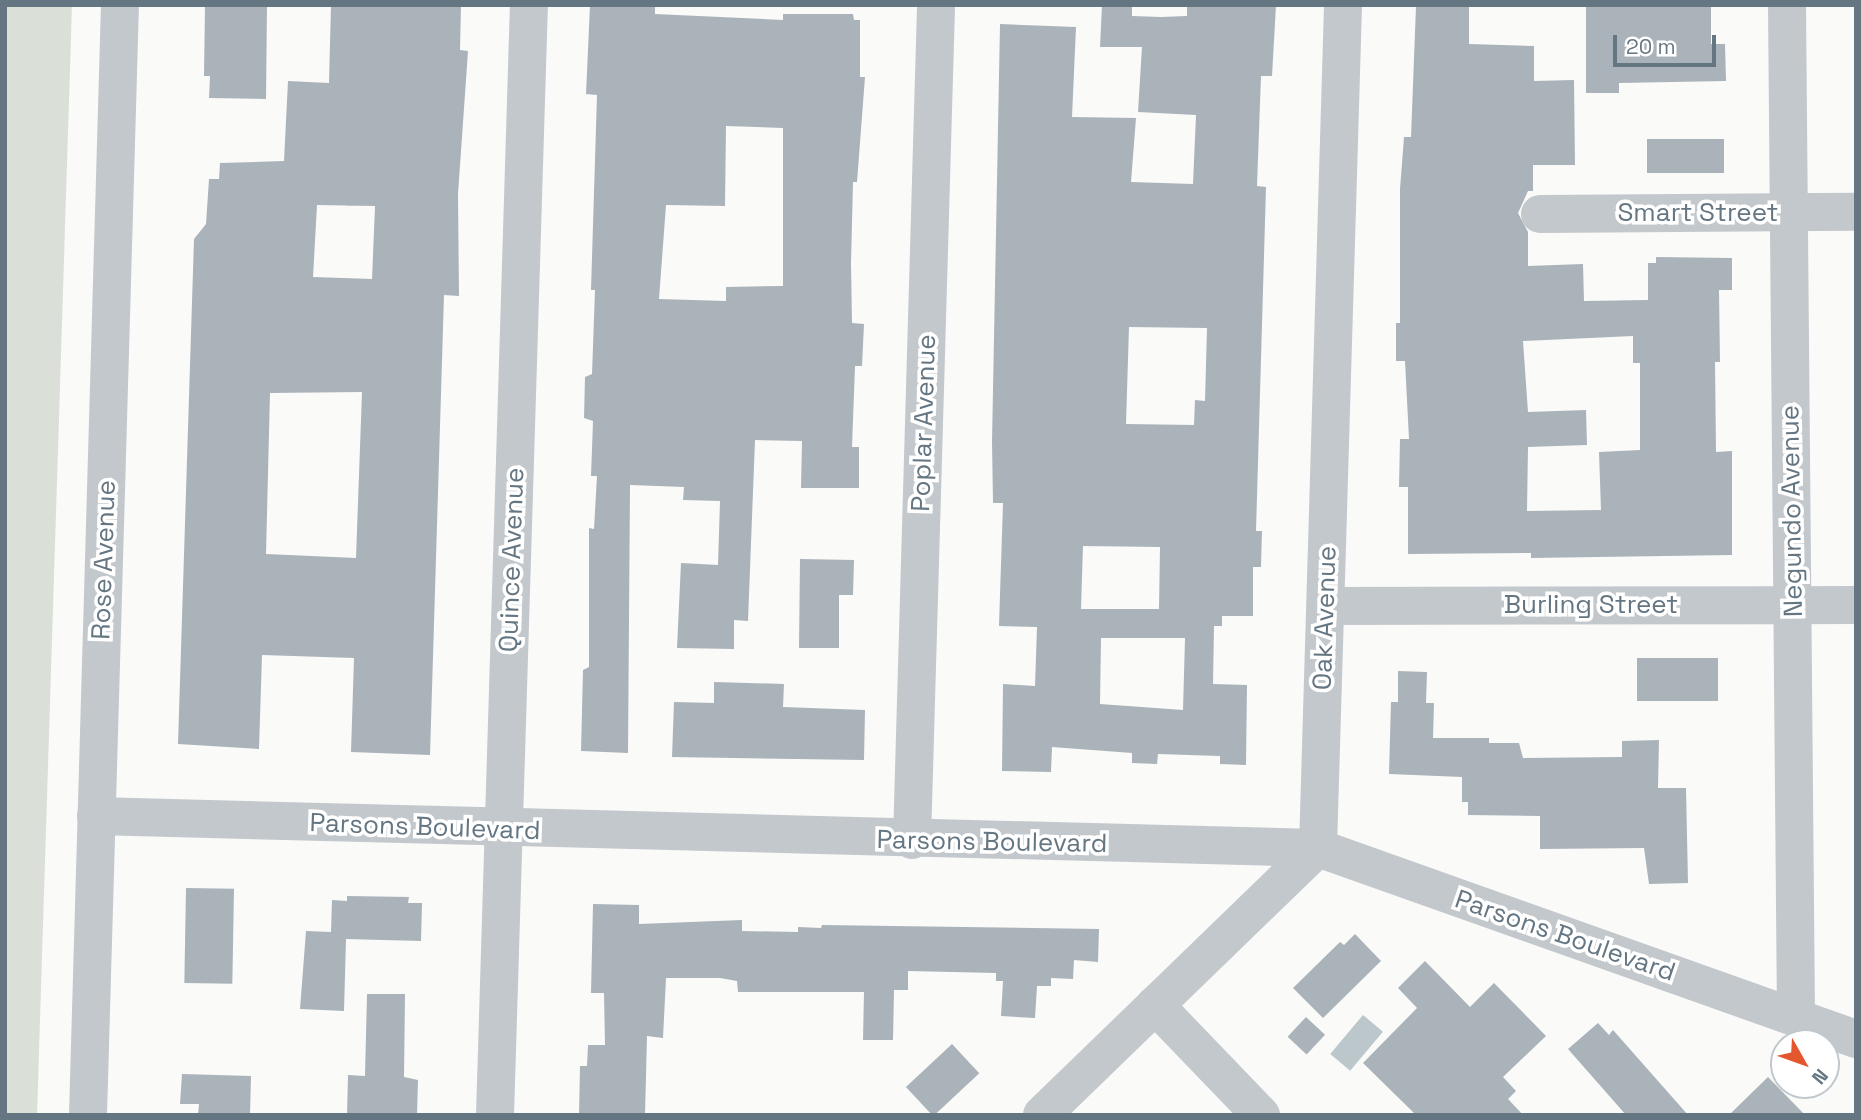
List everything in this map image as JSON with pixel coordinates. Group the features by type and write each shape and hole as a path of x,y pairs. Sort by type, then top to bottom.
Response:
{"street":[{"name":"Rose Avenue","path":"88,1115 120,5"},
{"name":"Quince Avenue","path":"495,1115 529,5"},
{"name":"Poplar Avenue","path":"912,840 936,5"},
{"name":"Oak Avenue","path":"1318,848 1343,5"},
{"name":"Negundo Avenue","path":"1787,5 1796,1017"},
{"name":"Smart Street","path":"1540,215 1856,212"},
{"name":"Burling Street","path":"1326,606 1856,604"},
{"name":"Parsons Boulevard","path":"96,816 912,840 1318,848 1856,1039"},
{"path":"1042,1115 1318,848"},
{"path":"1155,1005 1261,1115"}],"shaded area":[{"path":"5,5 72,5 37,1115 5,1115"},
{"path":"1363,1015 1383,1032 1350,1071 1330,1054"}],"building":[{"path":"205,5 267,5 266,99 209,98 210,76 204,76"},
{"path":"331,5 461,5 460,50 468,51 458,194 459,296 444,295 430,755 351,752 354,658 262,655 259,749 178,744 194,239 206,224 209,179 219,179 220,163 284,161 288,81 329,83","holes":["317,205 375,206 372,279 313,277","362,392 356,558 266,554 270,393"]},
{"path":"590,5 655,5 655,14 783,20 783,14 853,14 854,20 860,20 860,77 865,77 857,182 853,182 851,263 852,323 864,324 862,366 855,366 852,447 859,447 859,488 801,488 802,441 755,440 748,621 734,620 734,649 677,648 681,563 718,565 720,501 683,500 684,487 630,485 628,753 581,751 583,670 589,667 589,528 594,529 597,476 591,476 593,421 584,418 585,377 592,374 595,290 591,290 597,95 586,94","holes":["726,126 783,128 783,286 726,287 726,301 659,299 666,205 725,206"]},
{"path":"1102,5 1132,5 1132,16 1161,17 1187,16 1187,5 1276,5 1272,76 1261,76 1257,186 1266,187 1256,531 1262,531 1261,567 1253,567 1253,616 1222,616 1222,626 1214,626 1213,684 1247,685 1246,765 1220,764 1220,756 1158,754 1157,764 1132,763 1132,753 1052,747 1051,772 1002,771 1003,684 1035,686 1037,627 999,626 1003,503 993,503 992,442 1000,24 1076,27 1072,117 1136,118 1131,182 1193,184 1196,115 1138,112 1142,47 1100,47","holes":["1129,327 1207,328 1205,401 1195,400 1194,425 1126,424","1083,546 1160,547 1159,609 1081,609","1101,638 1185,638 1183,710 1100,704"]},
{"path":"1469,5 1469,44 1534,46 1534,81 1574,80 1575,165 1533,165 1533,191 1528,191 1518,213 1528,232 1528,266 1583,264 1584,301 1648,300 1648,263 1656,263 1656,257 1732,258 1732,290 1719,290 1720,362 1715,362 1716,452 1732,451 1732,555 1531,558 1531,553 1408,554 1408,487 1399,487 1400,439 1409,439 1405,361 1396,361 1396,323 1400,323 1400,189 1404,137 1411,137 1416,6","holes":["1633,336 1633,363 1640,363 1640,450 1599,452 1601,510 1527,511 1528,447 1587,445 1586,410 1528,412 1523,341"]},
{"path":"1586,5 1711,5 1711,44 1725,44 1726,81 1619,83 1619,93 1586,93"},
{"path":"1647,139 1724,139 1724,173 1647,173"},
{"path":"800,559 854,560 853,595 839,595 839,648 799,648"},
{"path":"1637,658 1718,658 1718,701 1637,701"},
{"path":"1398,671 1427,672 1426,703 1434,703 1433,738 1489,738 1489,743 1519,743 1523,758 1622,757 1622,741 1659,740 1658,788 1686,788 1688,883 1649,884 1644,848 1540,849 1540,816 1468,815 1468,802 1462,802 1462,777 1389,774 1391,702 1398,702"},
{"path":"714,682 784,684 783,707 865,710 864,760 672,757 674,702 714,703"},
{"path":"186,888 234,889 232,984 184,983"},
{"path":"347,896 409,897 408,903 422,903 421,941 346,939 344,1011 300,1009 306,931 331,932 332,900 347,901"},
{"path":"593,904 639,905 639,924 742,920 742,931 798,932 798,927 821,928 822,925 1099,929 1098,962 1074,960 1073,979 1051,978 1051,986 1037,986 1035,1018 1001,1016 1003,981 996,981 996,973 908,971 908,990 894,990 893,1040 863,1040 864,992 738,992 737,981 720,978 666,978 663,1038 647,1036 645,1115 579,1115 580,1066 587,1066 588,1045 605,1045 604,993 591,993"},
{"path":"1355,934 1381,961 1323,1018 1293,988 1340,942 1344,945"},
{"path":"1425,961 1470,1007 1494,983 1546,1036 1503,1077 1516,1091 1508,1099 1523,1115 1416,1115 1363,1063 1417,1008 1398,988"},
{"path":"367,994 405,994 404,1077 418,1080 417,1115 347,1115 348,1075 365,1076"},
{"path":"1306,1017 1325,1035 1307,1054 1288,1037"},
{"path":"1598,1023 1609,1035 1613,1030 1688,1115 1626,1115 1568,1049"},
{"path":"952,1044 979,1073 935,1115 906,1087"},
{"path":"182,1074 251,1076 250,1115 198,1115 199,1104 180,1104"},
{"path":"1768,1077 1770,1099 1789,1099 1805,1115 1729,1115"}]}
